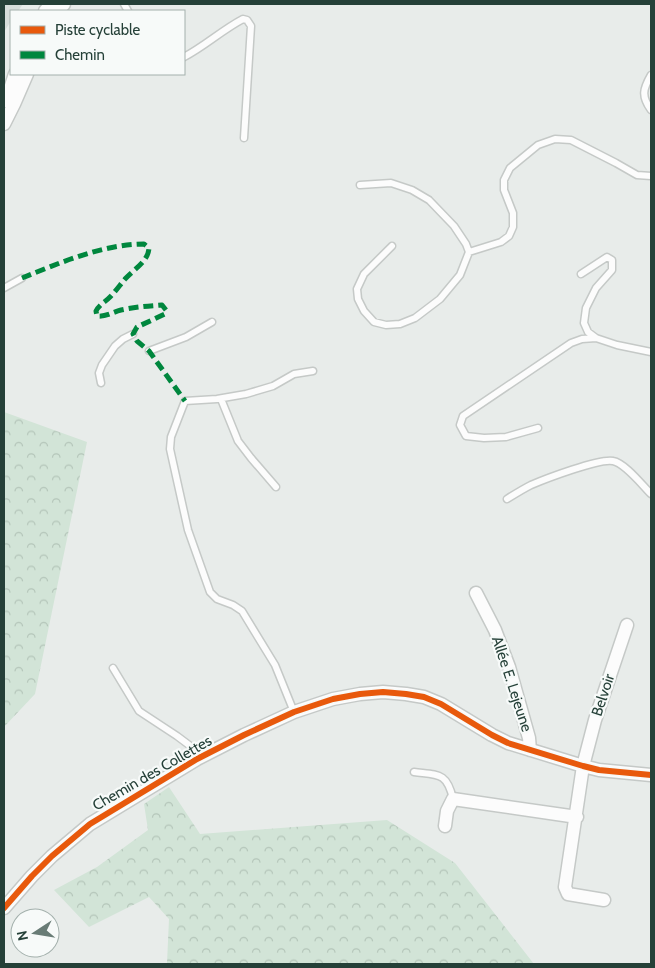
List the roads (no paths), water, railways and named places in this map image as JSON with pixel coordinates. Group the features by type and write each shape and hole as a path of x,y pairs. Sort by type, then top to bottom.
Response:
{"street":[{"path":"4,101 15,75"},
{"path":"4,124 27,75"},
{"name":"Allée E. Lejeune","path":"476,593 495,630 509,667 529,738 530,750"},
{"name":"Belvoir","path":"584,766 595,720 627,625"},
{"name":"Chemin des Collettes","path":"4,908 52,856 90,824 197,759 294,712 332,699 383,692 424,697 441,704 508,743 600,770 651,775"},
{"path":"584,766 565,887 568,894 604,900"},
{"path":"445,826 447,811 453,799 577,817"}],"lane":[{"path":"185,56 211,41 243,18 248,20 251,26 244,138"},
{"path":"651,75 646,85 644,96 651,110"},
{"path":"469,252 501,242 509,236 513,227 513,212 504,190 504,180 510,168 538,145 555,139 571,140 636,175 651,176"},
{"path":"360,185 391,183 412,190 429,200 454,226 469,252 460,275 440,299 415,318 400,324 386,325 374,322 364,311 358,299 357,289 364,274 392,246"},
{"path":"581,274 607,257 612,260 612,270 596,288 586,308 584,323 588,332 596,338 617,345 651,352"},
{"path":"4,288 22,278"},
{"path":"149,351 186,337 212,322"},
{"path":"101,383 99,373 102,365 115,346 123,339 134,334"},
{"path":"538,428 506,437 484,438 466,436 460,425 463,416 571,343 582,339 596,338"},
{"path":"294,712 276,665 242,611 233,605 217,599 210,592 188,530 170,449 170,437 185,401 221,399 246,394 273,386 294,374 313,371"},
{"path":"221,399 238,441 276,487"},
{"path":"507,499 531,486 570,471 600,462 613,461 624,466 651,494"},
{"path":"113,668 139,711 188,745 197,759"},
{"path":"414,772 439,775 446,780 453,799"}]}
